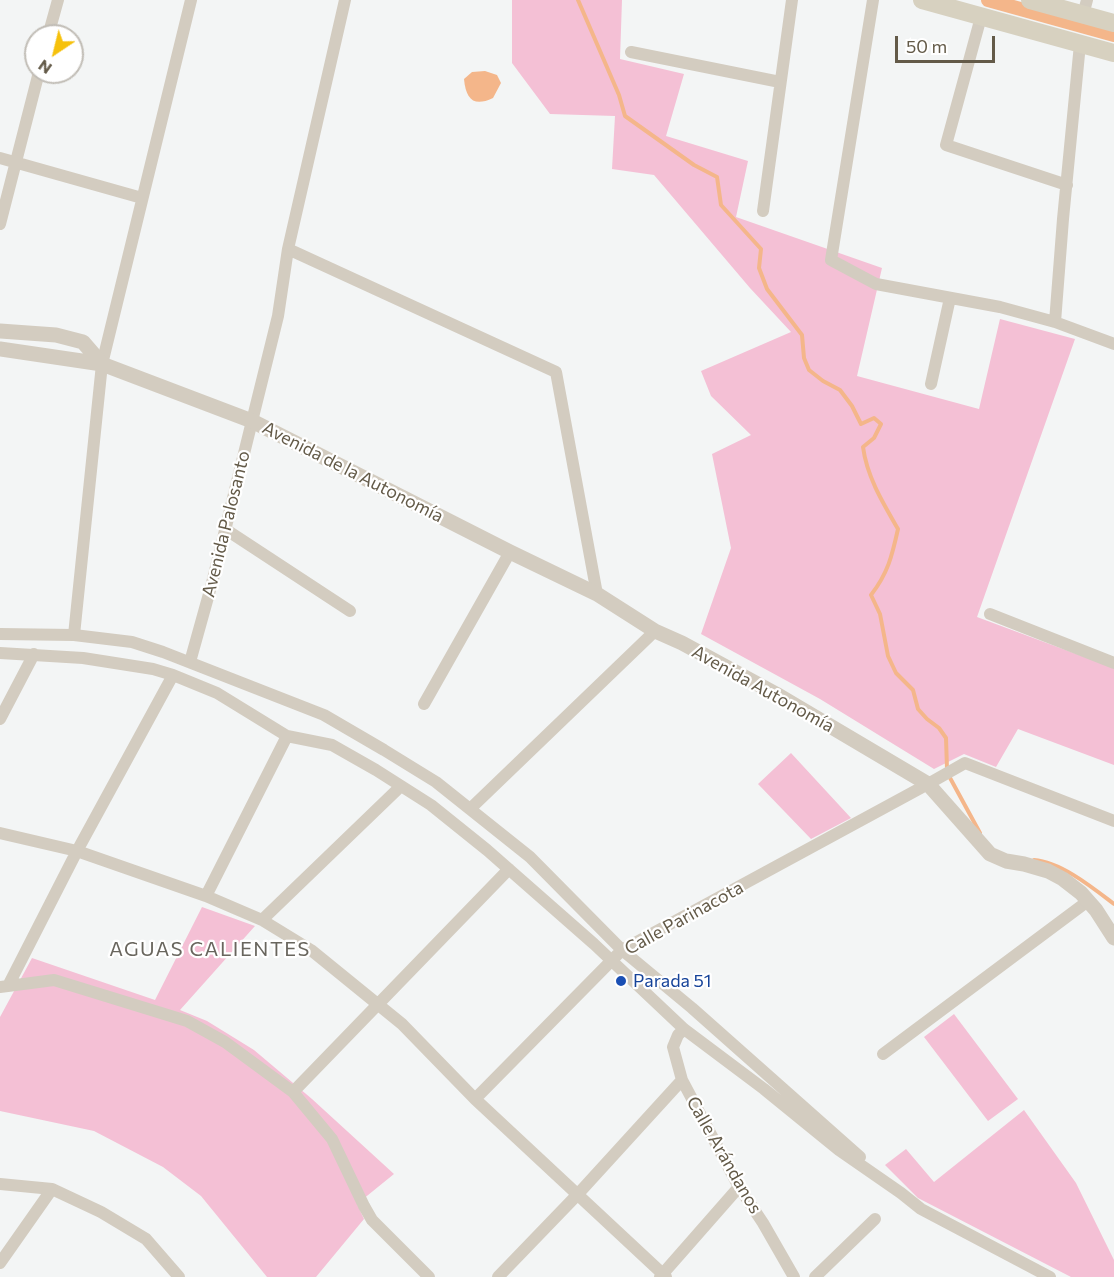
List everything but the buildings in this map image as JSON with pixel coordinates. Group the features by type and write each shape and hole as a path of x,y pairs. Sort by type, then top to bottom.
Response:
{"main road":[{"path":"922,0 1114,53"},
{"path":"1030,0 1085,8 1114,23"}],"street":[{"path":"51,24 58,0"},
{"path":"74,635 102,364 191,0"},
{"name":"Avenida Palosanto","path":"190,662 278,316 288,249 345,0"},
{"path":"763,212 792,0"},
{"path":"873,0 831,260 876,284 1000,307 1055,322 1114,344"},
{"path":"981,17 946,145 1067,185"},
{"path":"1055,322 1080,44"},
{"path":"631,52 780,82"},
{"path":"0,224 36,84"},
{"path":"0,158 142,198"},
{"path":"288,249 556,372 597,594"},
{"path":"931,384 950,298"},
{"name":"Avenida de la Autonomía","path":"0,331 56,335 83,342 102,364"},
{"name":"Avenida de la Autonomía","path":"0,349 102,364 252,421 597,594"},
{"path":"225,529 350,611"},
{"path":"424,704 510,552"},
{"name":"Avenida Autonomía","path":"597,594 654,631 682,643 776,694 928,784 990,854 1006,861 1048,871 1063,879 1081,893 1096,910 1114,938"},
{"path":"990,614 1114,663"},
{"path":"470,809 654,631"},
{"path":"0,634 74,635 132,642 190,662 324,715 436,782 530,856 622,950 692,1008 901,1193 921,1209 1050,1277"},
{"path":"0,653 83,658 153,669 173,675 217,693 287,736 332,745 401,786 431,805 509,869 684,1029 764,1089 839,1150 901,1193"},
{"path":"0,719 34,654"},
{"path":"4,986 173,675"},
{"path":"206,896 287,736"},
{"name":"Calle Parinacota","path":"475,1099 622,950 965,763 1114,821"},
{"path":"262,920 401,786"},
{"path":"0,833 77,851 206,896 262,920 311,950 402,1024 475,1099 663,1276 738,1187"},
{"path":"293,1092 509,869"},
{"path":"883,1054 1088,901"},
{"path":"4,986 54,980 188,1021 225,1042 293,1092 332,1139 372,1220 429,1277"},
{"name":"Calle Arándanos","path":"684,1029 678,1035 673,1047 682,1080 738,1187 763,1223 794,1277"},
{"path":"498,1277 578,1194 682,1080"},
{"path":"0,1184 52,1189 101,1212 146,1239 179,1277"},
{"path":"0,1263 52,1189"},
{"path":"815,1277 875,1219"}],"shaded area":[{"path":"512,0 622,0 620,59 684,74 666,136 748,161 736,217 882,268 857,376 979,409 1000,319 1075,339 977,617 1114,668 1114,765 1018,729 996,767 964,754 934,769 820,699 701,634 731,548 712,454 751,435 711,396 701,371 791,332 750,288 654,175 612,169 615,116 550,114 512,63"},
{"path":"485,71 497,75 501,83 493,98 481,102 472,100 467,92 464,79 472,72"},
{"path":"791,753 851,818 811,839 758,784"},
{"path":"202,907 255,926 180,1010 207,1021 254,1050 394,1174 357,1204 364,1219 316,1277 267,1277 201,1196 163,1167 94,1131 0,1111 0,1017 32,958 155,1000"},
{"path":"954,1014 1018,1099 988,1121 924,1037"},
{"path":"1024,1110 1076,1183 1114,1260 1114,1277 1071,1277 918,1198 885,1165 906,1149 934,1182"}],"waterway":[{"path":"578,0 619,95 625,116 694,165 717,177 721,205 761,249 759,268 767,289 802,335 804,358 809,370 840,390 852,406 861,424 874,418 881,424 874,438 863,447 872,479 898,529 889,564 871,595 880,614 888,656 896,673 913,690 918,709 939,728 946,738 947,769"},
{"path":"988,0 1114,35"},
{"path":"949,776 980,833"},
{"path":"1034,860 1055,865 1066,871 1114,904"}],"place":[{"name":"Parada 51","path":"621,981"}],"district":[{"name":"AGUAS CALIENTES","path":"210,949"}]}
